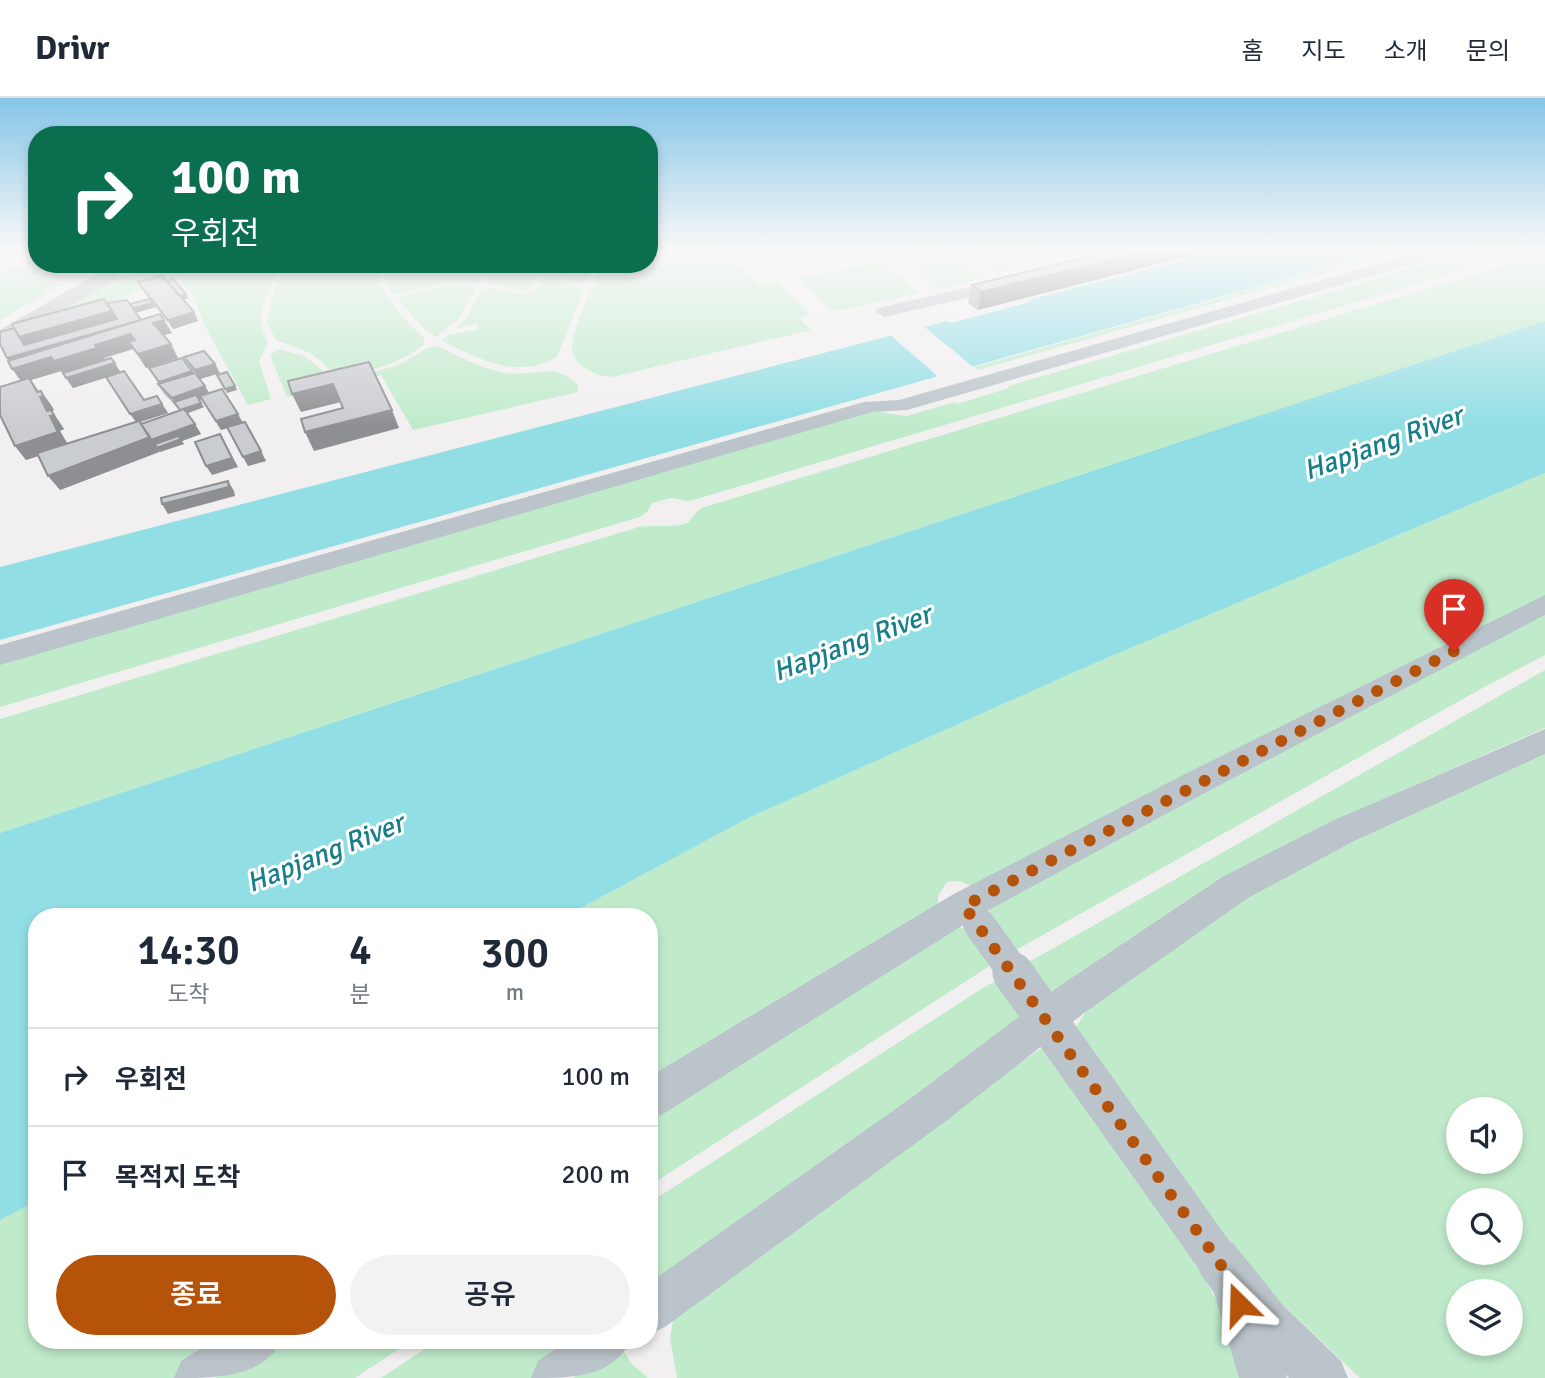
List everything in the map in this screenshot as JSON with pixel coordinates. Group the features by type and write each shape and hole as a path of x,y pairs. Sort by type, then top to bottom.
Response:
{"street":[{"path":"0,338 52,309"},
{"path":"884,312 898,309"},
{"path":"0,655 871,406 900,405 1239,309"},
{"path":"658,1095 1189,786 1545,604"},
{"path":"658,1305 932,1107 1071,1000 1236,887 1343,831 1545,741"},
{"path":"971,915 1224,1269 1282,1340 1324,1378"},
{"path":"1224,1269 1263,1378"},
{"path":"198,1378 245,1349"},
{"path":"555,1378 595,1349"}],"green space":[{"path":"0,309 19,309 0,320"},
{"path":"59,309 103,309 98,311 39,320"},
{"path":"198,309 263,309 261,322 268,342 259,362 271,399 248,405"},
{"path":"270,309 397,309 424,338 424,345 404,358 370,370 332,370 308,352 276,340 267,322"},
{"path":"407,309 465,309 460,317 436,337 422,327"},
{"path":"472,309 576,309 557,357 527,367 513,367 484,360 442,341 448,335 478,329 477,324 457,328"},
{"path":"583,309 804,309 809,314 799,318 811,330 612,377 586,369 576,360 572,347"},
{"path":"1182,309 1196,309 978,370 975,367"},
{"path":"1273,309 1333,309 697,499 688,501 671,498 652,503 648,511 640,517 0,707 0,661 873,411 906,416 955,402 957,404 1009,388 1008,386"},
{"path":"1360,309 1545,309 1545,321 0,833 0,719 639,527 684,524 704,507"},
{"path":"438,346 500,372 560,373 578,385 578,392 413,430 381,375 287,397 270,355 279,349 305,356 327,374 362,375 399,365 427,348"},
{"path":"1545,473 1545,597 974,887 959,881 947,882 938,896 938,914 658,1085 658,908 581,908 747,818 1088,666"},
{"path":"1545,609 1545,655 1016,950 989,916 990,907"},
{"path":"1545,670 1545,728 1365,807 658,1288 658,1197 983,988"},
{"path":"1545,752 1545,1378 1360,1378 1270,1292 1199,1268 1227,1320 1247,1378 677,1378 670,1338 674,1316 1006,1071 1077,1026 1089,1006 1245,895 1348,840"},
{"path":"955,924 965,930 991,965 658,1180 658,1104"},
{"path":"28,1206 28,1349 233,1349 185,1378 0,1378 0,1220"},
{"path":"262,1349 399,1349 355,1378 215,1378"},
{"path":"425,1349 573,1349 532,1378 381,1378"},
{"path":"613,1349 622,1349 632,1364 648,1378 573,1378"}],"water":[{"path":"1005,309 1178,309 0,640 0,567 947,321 951,323"},
{"name":"Hapjang River","path":"1545,321 1545,473 1088,666 748,818 581,908 28,908 28,1206 0,1220 0,833"}],"pier":[{"path":"921,324 977,370 942,380 888,333"}],"building":[{"path":"68,309 110,309 112,311 19,337 12,324"},
{"path":"111,309 133,309 141,320 7,358 0,344 0,332 14,328 24,345 117,319"},
{"path":"159,309 191,309 194,312 168,320"},
{"path":"160,314 164,320 153,323 171,344 138,354 129,342 135,340 130,334 95,345 97,348 54,361 51,357 12,369 8,361"},
{"path":"204,351 215,364 195,370 184,357"},
{"path":"111,358 115,363 66,378 63,373"},
{"path":"182,358 192,371 159,382 149,368"},
{"path":"369,362 392,410 305,432 301,419 343,408 333,384 292,394 288,381"},
{"path":"124,371 144,400 157,396 162,404 130,414 106,377"},
{"path":"227,372 235,386 225,389 217,375"},
{"path":"195,373 205,386 172,398 158,384"},
{"path":"29,378 37,392 41,391 43,396 40,397 47,411 51,410 54,415 50,416 58,432 15,446 0,415 0,387"},
{"path":"222,389 238,414 216,421 200,396"},
{"path":"196,395 201,403 180,410 174,402"},
{"path":"184,409 195,424 151,440 141,424"},
{"path":"139,421 150,437 48,476 37,453"},
{"path":"245,422 261,451 243,457 227,427"},
{"path":"220,434 232,458 206,466 195,442"},
{"path":"178,436 181,439 157,448 155,444"},
{"path":"228,481 229,487 162,504 161,498"}],"route":[{"path":"1239,1304 1230,1279 1217,1259 964,906 1189,786 1454,651"}]}
